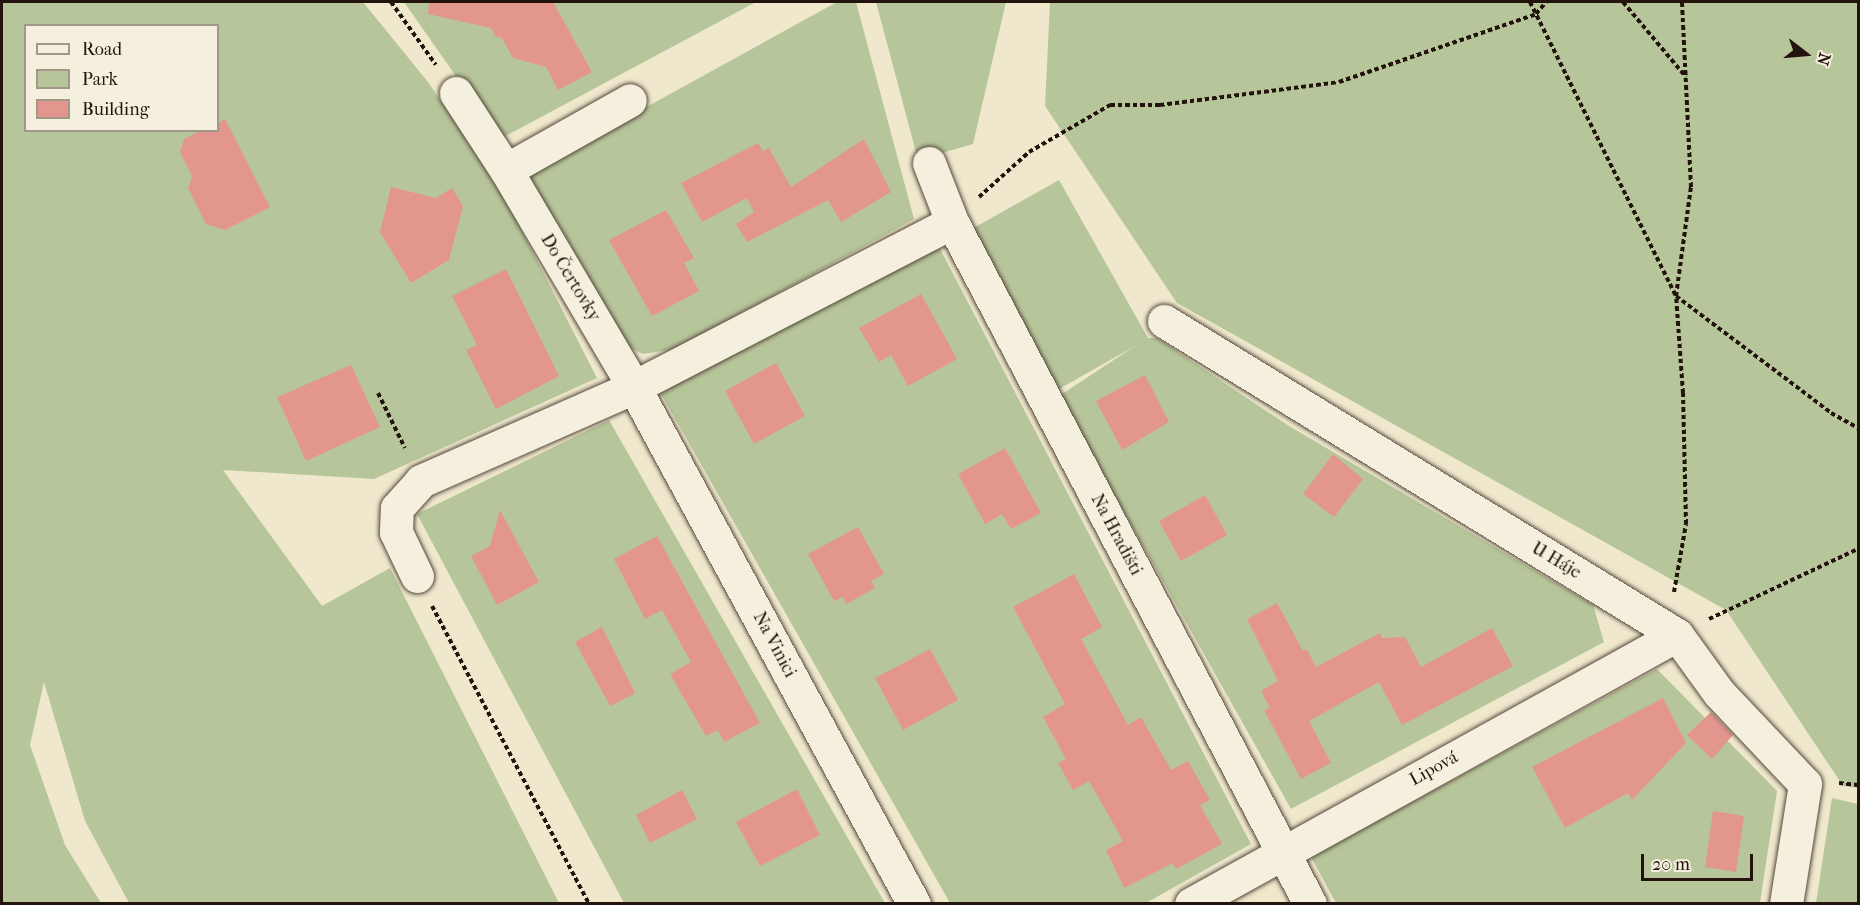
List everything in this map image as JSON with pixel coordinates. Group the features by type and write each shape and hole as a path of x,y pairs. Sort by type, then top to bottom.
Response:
{"street":[{"name":"Do Čertovky","path":"456,93 506,170 634,387"},
{"path":"506,170 630,100"},
{"name":"Na Hradišti","path":"928,163 952,222 1310,903"},
{"path":"417,576 396,532 397,508 421,481 634,387 952,222"},
{"name":"U Háje","path":"1164,321 1677,635 1719,693 1805,784 1786,903"},
{"name":"Na Vinici","path":"634,387 914,903"},
{"name":"Lipová","path":"1191,903 1677,635"}],"path":[{"path":"391,2 456,93"},
{"path":"1530,2 1676,296 1831,413 1858,428"},
{"path":"952,222 1029,152 1110,105 1160,105 1339,82 1536,14 1546,2"},
{"path":"1623,2 1687,78"},
{"path":"1682,2 1691,187 1676,296 1683,393 1686,524 1671,609 1677,635 1858,549"},
{"path":"378,393 421,481"},
{"path":"417,576 567,866 589,903"}],"green space":[{"path":"2,2 363,2 428,82 501,190 597,378 374,479 223,470 322,606 390,568 559,903 129,903 85,821 44,682 30,745 65,845 101,903 2,904"},
{"path":"404,2 756,2 500,139"},
{"path":"837,2 856,2 914,219 675,349 643,354 624,345 529,184 534,169"},
{"path":"876,2 1006,2 973,144 918,160"},
{"path":"1050,2 1858,2 1858,788 1843,786 1726,610 1177,303 1045,106"},
{"path":"1059,180 1148,338 1157,338 1289,426 1593,605 1604,642 1291,809 1059,396 1135,346 1059,389 970,230"},
{"path":"938,245 1251,844 1146,903 950,903 660,392"},
{"path":"609,420 885,903 624,903 417,514"},
{"path":"1657,669 1777,791 1760,903 1336,903 1311,857"},
{"path":"1832,798 1858,804 1858,903 1816,903"}],"building":[{"path":"429,2 553,2 592,72 558,90 546,67 513,58 502,38 496,37 491,28 428,14"},
{"path":"225,119 270,207 225,230 206,224 188,188 192,176 180,152 184,139 198,132 219,132 219,122"},
{"path":"864,139 891,192 841,222 828,200 747,242 736,224 754,212 747,198 702,222 681,183 758,143 763,151 769,148 791,187"},
{"path":"391,187 436,198 452,188 463,206 449,260 411,283 380,232"},
{"path":"666,210 694,258 684,263 699,291 652,316 609,240"},
{"path":"506,269 559,376 496,409 466,350 477,345 452,296"},
{"path":"921,294 957,359 908,386 891,355 879,362 859,328"},
{"path":"776,363 805,416 754,444 725,391"},
{"path":"351,365 380,427 306,461 277,397"},
{"path":"1145,375 1169,422 1122,450 1096,401"},
{"path":"1005,448 1041,513 1011,529 1002,514 985,524 958,474"},
{"path":"1333,454 1363,479 1334,517 1303,494"},
{"path":"1205,495 1227,535 1181,561 1159,521"},
{"path":"500,510 539,582 497,605 471,556 490,546"},
{"path":"858,527 884,574 871,581 875,588 846,604 843,597 834,601 808,554"},
{"path":"657,536 760,723 724,742 718,730 706,736 670,674 691,662 662,610 645,619 614,559"},
{"path":"1074,574 1102,627 1081,639 1128,725 1141,717 1171,770 1188,761 1210,800 1200,805 1222,844 1176,869 1173,863 1124,888 1106,850 1123,841 1089,781 1073,790 1058,763 1066,759 1043,717 1065,704 1013,607"},
{"path":"1277,603 1303,651 1307,649 1316,667 1380,633 1382,638 1405,637 1421,667 1492,628 1513,666 1402,725 1379,682 1309,721 1331,763 1301,779 1264,710 1270,708 1261,691 1278,681 1247,619"},
{"path":"602,627 635,693 610,706 575,642"},
{"path":"930,649 958,700 903,730 875,678"},
{"path":"1663,698 1686,743 1632,800 1628,793 1565,828 1532,767"},
{"path":"1711,712 1733,735 1712,759 1687,735"},
{"path":"797,789 820,835 760,866 736,822"},
{"path":"682,790 697,819 650,843 636,815"},
{"path":"1713,811 1744,816 1736,872 1705,867"}]}
